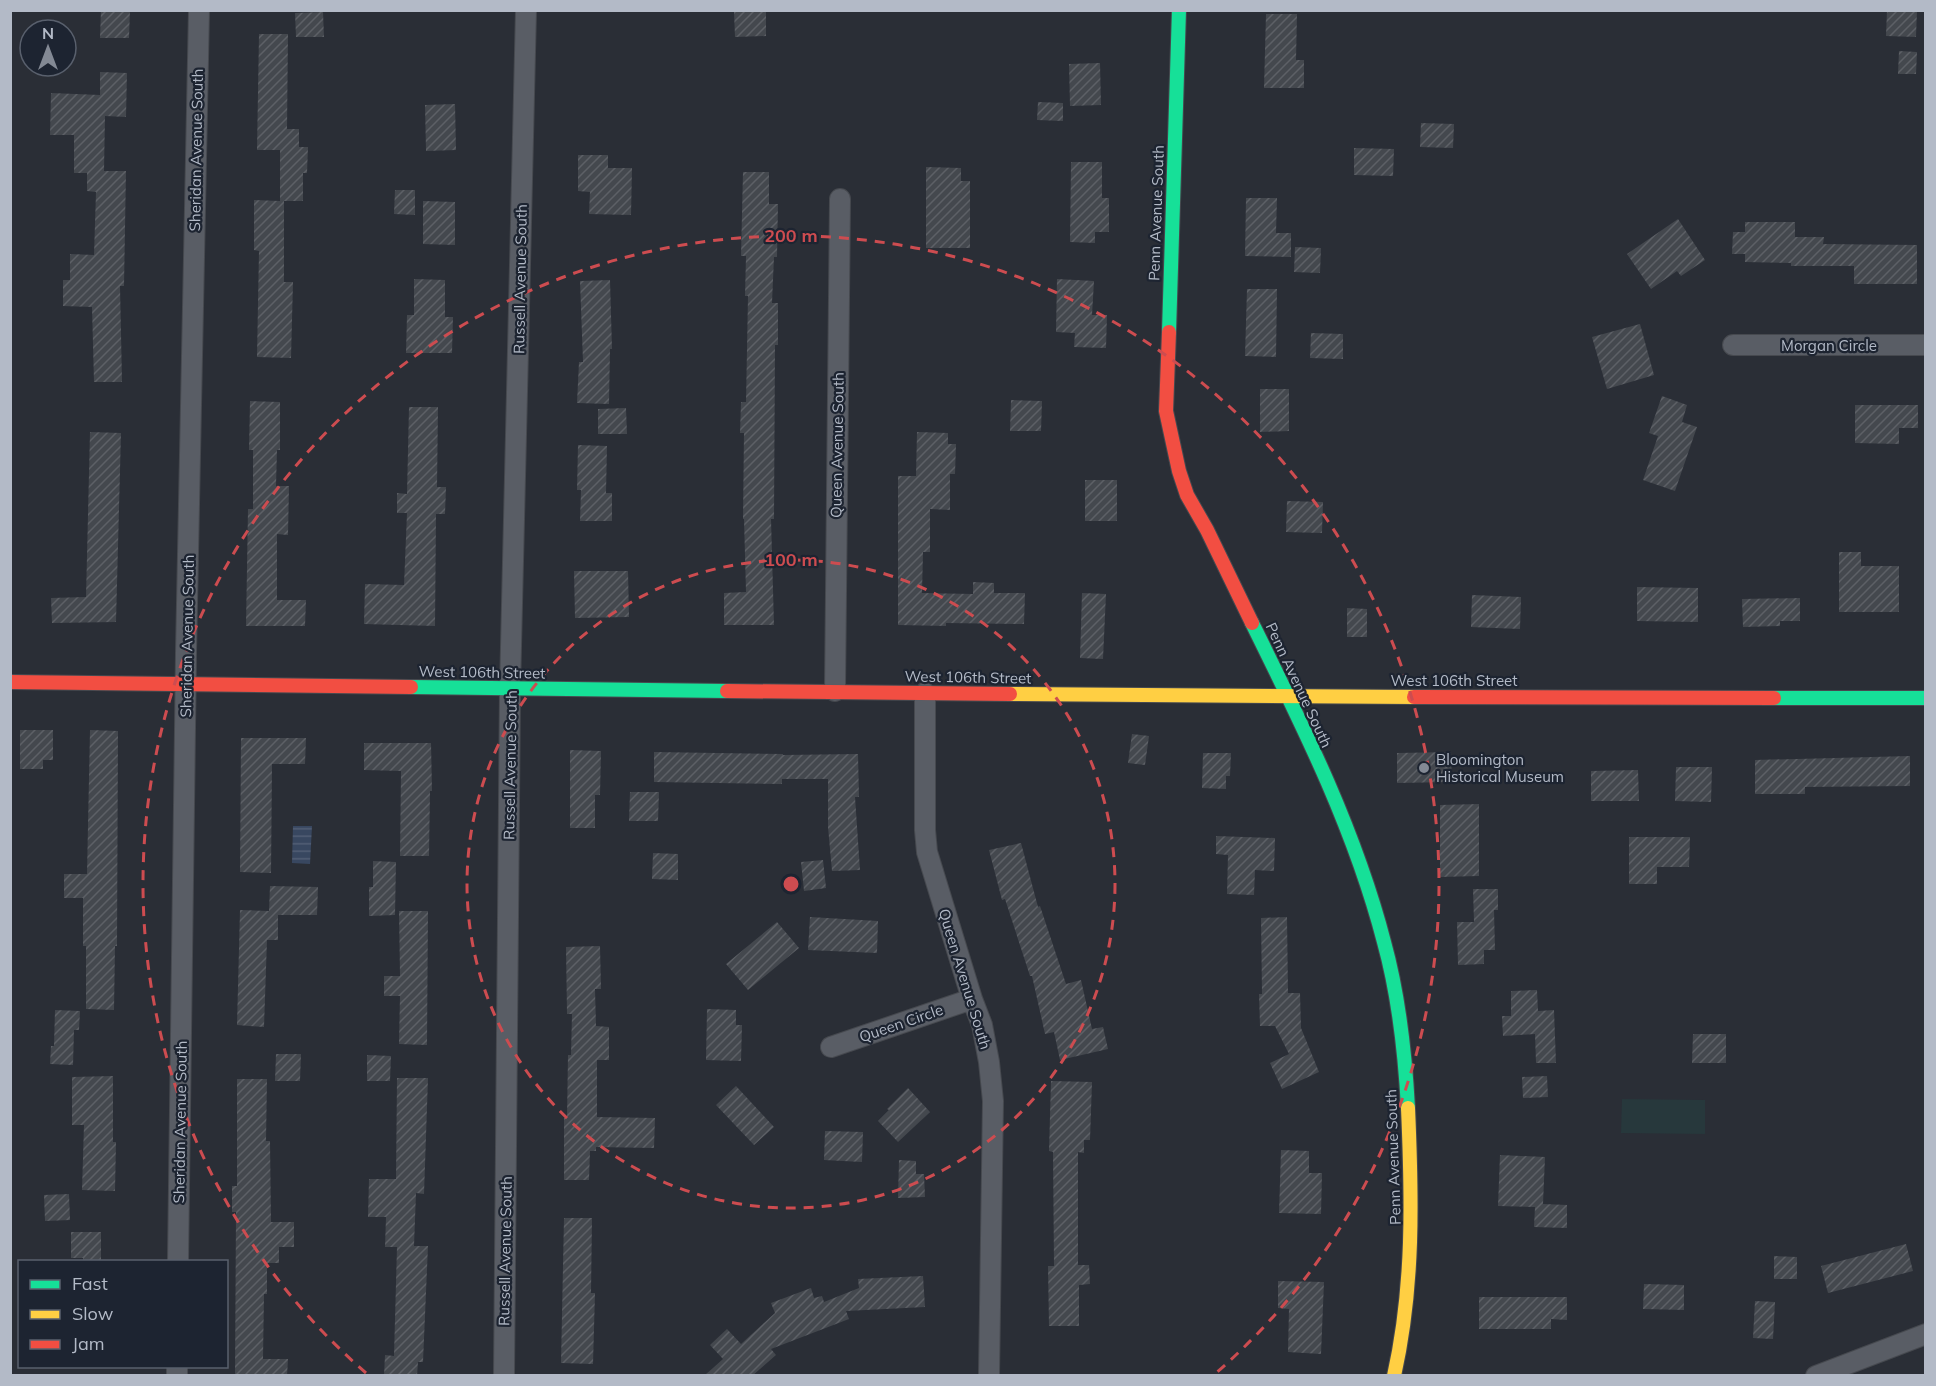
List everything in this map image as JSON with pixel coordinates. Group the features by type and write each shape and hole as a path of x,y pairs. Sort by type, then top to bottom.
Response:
{"street":[{"name":"Sheridan Avenue South","path":"178,1260 199,10"},
{"name":"Russell Avenue South","path":"504,1376 510,689 526,10"},
{"name":"Penn Avenue South","path":"1179,10 1166,411 1173,451 1185,490 1287,696 1351,838 1377,913 1394,988 1406,1065 1412,1251 1408,1306 1394,1376"},
{"name":"Queen Avenue South","path":"835,691 840,199"},
{"name":"Morgan Circle","path":"1733,345 1926,345"},
{"name":"West 106th Street","path":"10,682 925,693 1926,698"},
{"name":"Queen Avenue South","path":"925,693 927,852 982,1025 993,1101 989,1376"},
{"name":"Queen Circle","path":"831,1047 972,999"},
{"path":"1816,1376 1926,1334"}],"shaded area":[{"path":"1622,1099 1705,1100 1705,1134 1621,1133"}],"water":[{"path":"293,826 312,826 310,864 292,863"}],"building":[{"path":"101,10 130,10 129,38 100,38"},
{"path":"1887,10 1917,10 1916,37 1886,36"},
{"path":"766,11 766,36 735,37 734,12"},
{"path":"323,12 324,37 296,37 295,13"},
{"path":"1266,14 1297,14 1296,60 1304,60 1304,88 1264,88"},
{"path":"259,34 288,34 287,129 299,129 299,147 308,147 307,173 303,173 303,201 284,201 284,282 293,282 291,358 257,357 259,251 254,250 254,200 280,201 280,150 257,150"},
{"path":"1899,51 1917,52 1916,74 1898,74"},
{"path":"1100,63 1101,105 1070,106 1069,64"},
{"path":"100,72 127,73 126,117 105,116 104,171 126,171 124,286 120,286 122,382 94,382 92,307 63,306 63,280 70,280 70,254 94,255 96,192 87,191 87,173 74,173 74,135 50,135 51,93 100,95"},
{"path":"1038,102 1063,103 1063,121 1037,120"},
{"path":"455,104 456,150 426,151 425,105"},
{"path":"1421,123 1454,124 1453,148 1420,147"},
{"path":"1354,148 1394,149 1393,176 1354,175"},
{"path":"578,155 608,155 608,168 632,168 631,215 589,214 590,192 578,191"},
{"path":"1071,162 1102,162 1102,198 1109,198 1109,232 1095,232 1095,243 1070,242"},
{"path":"926,167 961,168 961,181 970,181 970,248 926,248"},
{"path":"743,172 769,172 769,204 778,204 777,257 774,257 772,303 778,303 778,345 775,345 774,519 771,519 774,625 724,625 724,593 746,592 743,519 744,433 740,433 741,402 746,402 748,296 745,296 746,256 741,256"},
{"path":"395,190 415,190 415,215 394,214"},
{"path":"1246,198 1277,198 1276,233 1291,233 1291,257 1245,256"},
{"path":"423,201 455,202 455,245 423,244"},
{"path":"1678,219 1705,260 1681,276 1677,271 1651,289 1627,254"},
{"path":"1745,222 1795,222 1795,237 1824,237 1823,244 1917,245 1917,284 1854,284 1854,266 1791,266 1791,263 1745,262 1745,254 1732,254 1733,232 1745,232"},
{"path":"1295,247 1321,248 1320,273 1294,272"},
{"path":"414,279 445,280 445,317 453,317 452,353 406,353 407,315 414,315"},
{"path":"1057,279 1094,281 1092,315 1107,315 1106,348 1074,347 1075,333 1056,332"},
{"path":"610,280 612,349 610,349 609,404 577,403 579,362 583,362 580,281"},
{"path":"1247,289 1277,289 1276,357 1245,356"},
{"path":"1640,324 1654,375 1607,389 1592,337"},
{"path":"1311,333 1343,334 1343,359 1310,358"},
{"path":"1260,389 1289,389 1289,431 1260,432"},
{"path":"1662,396 1687,405 1682,422 1697,427 1675,491 1643,480 1658,436 1649,433"},
{"path":"1011,400 1042,401 1041,431 1010,431"},
{"path":"250,401 280,402 280,450 277,450 276,486 289,486 288,535 277,534 277,600 306,600 305,626 246,626 248,509 253,509 253,450 249,450"},
{"path":"1855,405 1918,405 1918,428 1899,428 1899,444 1855,443"},
{"path":"409,407 438,407 437,487 446,487 445,514 436,514 435,626 364,624 365,584 404,585 407,513 397,513 397,493 407,494"},
{"path":"626,408 627,434 598,434 598,409"},
{"path":"90,432 121,433 116,622 52,623 51,598 86,597"},
{"path":"917,432 948,433 948,444 956,444 955,474 950,474 950,510 930,509 930,552 923,552 922,593 973,594 973,582 994,583 994,593 1025,593 1024,624 898,625 898,476 916,476"},
{"path":"578,445 607,446 606,493 612,493 612,521 580,521 581,490 577,490"},
{"path":"1085,480 1117,480 1117,521 1085,521"},
{"path":"1287,501 1323,502 1322,533 1286,532"},
{"path":"1839,552 1861,552 1861,566 1899,566 1899,612 1839,612"},
{"path":"574,571 628,571 629,617 575,618"},
{"path":"1637,587 1698,588 1698,622 1637,621"},
{"path":"1082,593 1106,594 1103,659 1080,658"},
{"path":"1472,595 1521,597 1520,629 1471,627"},
{"path":"1800,598 1800,621 1780,621 1780,626 1743,627 1742,599"},
{"path":"1347,608 1367,609 1367,637 1347,637"},
{"path":"20,730 53,730 53,760 43,760 43,769 20,769"},
{"path":"90,730 118,731 117,946 115,946 114,1010 86,1009 83,898 64,898 64,874 87,874"},
{"path":"1132,734 1149,736 1145,765 1128,763"},
{"path":"241,738 306,738 305,764 272,764 271,873 240,872"},
{"path":"364,743 431,743 432,791 430,791 429,856 400,856 401,771 364,770"},
{"path":"570,750 601,751 600,795 595,795 595,828 570,828"},
{"path":"654,752 858,754 859,797 855,797 860,870 832,871 828,827 828,779 782,779 782,784 654,782"},
{"name":"Bloomington Historical Museum","path":"1451,752 1452,782 1397,783 1397,753"},
{"path":"1203,753 1231,753 1230,776 1226,776 1226,789 1202,788"},
{"path":"1910,756 1910,786 1805,787 1805,794 1755,794 1755,760"},
{"path":"1676,767 1712,767 1711,802 1675,801"},
{"path":"1638,770 1639,801 1591,801 1591,771"},
{"path":"630,792 659,792 658,821 629,821"},
{"path":"1479,804 1479,876 1440,877 1440,805"},
{"path":"1216,836 1275,838 1274,871 1255,870 1254,895 1227,894 1228,855 1216,854"},
{"path":"1629,837 1690,837 1689,867 1657,867 1657,884 1629,884"},
{"path":"1021,843 1038,907 1040,906 1066,984 1081,980 1092,1029 1103,1027 1108,1049 1060,1060 1054,1032 1045,1034 1032,976 1030,976 1005,899 1002,900 989,850"},
{"path":"653,853 678,854 678,880 652,879"},
{"path":"823,860 826,888 804,891 801,862"},
{"path":"373,861 396,862 395,915 369,916 369,887 373,887"},
{"path":"270,886 318,887 317,915 278,915 278,940 267,940 264,1027 237,1025 240,910 269,911"},
{"path":"1473,889 1498,889 1498,910 1494,910 1495,950 1484,950 1484,964 1458,965 1457,922 1474,922"},
{"path":"399,911 428,911 427,1045 399,1044 400,996 384,996 384,976 400,976"},
{"path":"810,917 878,921 877,953 808,950"},
{"path":"1287,917 1288,993 1300,993 1301,1028 1319,1072 1282,1089 1270,1063 1289,1054 1275,1026 1260,1026 1261,918"},
{"path":"777,922 799,948 748,990 726,964"},
{"path":"600,946 601,989 595,989 596,1026 609,1027 609,1060 597,1060 597,1117 655,1118 654,1148 596,1147 596,1151 590,1151 589,1180 564,1180 564,1118 567,1118 568,1055 571,1055 572,1014 567,1014 566,947"},
{"path":"1537,990 1538,1011 1554,1010 1556,1063 1536,1063 1535,1034 1503,1036 1502,1016 1511,1016 1511,991"},
{"path":"707,1009 736,1010 736,1025 742,1025 741,1061 706,1060"},
{"path":"55,1010 80,1011 79,1030 74,1030 73,1065 50,1064 51,1046 54,1046"},
{"path":"1693,1034 1726,1034 1726,1063 1692,1063"},
{"path":"276,1054 301,1054 300,1081 275,1081"},
{"path":"367,1055 391,1056 390,1081 367,1081"},
{"path":"113,1076 113,1142 116,1142 115,1191 82,1190 84,1125 72,1125 72,1077"},
{"path":"1547,1076 1548,1097 1523,1098 1522,1077"},
{"path":"397,1078 428,1078 424,1194 416,1193 414,1246 428,1246 423,1362 418,1362 417,1376 384,1376 385,1355 394,1356 397,1247 385,1247 386,1217 368,1217 369,1179 396,1179"},
{"path":"237,1079 267,1079 266,1141 270,1141 271,1222 294,1222 294,1247 279,1247 279,1263 267,1263 267,1294 264,1294 263,1359 288,1359 287,1376 235,1376 236,1212 232,1212 232,1186 237,1186"},
{"path":"1051,1081 1092,1082 1090,1140 1084,1140 1084,1153 1078,1152 1078,1265 1089,1265 1090,1284 1079,1285 1079,1326 1049,1326 1048,1266 1054,1266 1053,1152 1049,1151"},
{"path":"736,1086 774,1127 754,1145 716,1105"},
{"path":"908,1088 930,1112 898,1142 878,1121"},
{"path":"825,1131 863,1132 862,1162 824,1160"},
{"path":"1281,1150 1309,1151 1309,1173 1322,1173 1321,1214 1279,1213"},
{"path":"1500,1155 1545,1157 1543,1204 1567,1205 1567,1228 1534,1227 1535,1207 1498,1206"},
{"path":"899,1160 916,1161 916,1174 924,1174 925,1197 898,1198"},
{"path":"69,1194 70,1220 45,1221 44,1195"},
{"path":"564,1218 592,1218 591,1293 595,1293 593,1364 561,1363"},
{"path":"71,1232 101,1232 101,1260 71,1258"},
{"path":"1906,1244 1913,1271 1828,1293 1821,1266"},
{"path":"1774,1256 1797,1257 1797,1279 1774,1279"},
{"path":"923,1276 925,1307 846,1311 849,1319 771,1349 776,1355 752,1376 704,1376 723,1359 710,1345 727,1329 741,1344 775,1313 771,1303 811,1288 814,1298 822,1296 824,1302 859,1288 858,1279"},
{"path":"1278,1281 1324,1282 1321,1354 1288,1352 1289,1309 1278,1308"},
{"path":"1644,1284 1684,1285 1684,1310 1643,1309"},
{"path":"1479,1297 1567,1297 1567,1320 1551,1319 1551,1329 1479,1329"},
{"path":"1755,1301 1775,1302 1773,1339 1753,1338"}],"traffic: fast":[{"path":"1169,332 1179,10"},
{"path":"1252,623 1326,779 1372,900 1389,962 1397,1003 1408,1108"},
{"path":"411,687 727,691"},
{"path":"1774,698 1926,698"}],"traffic: slow":[{"path":"1010,694 1414,697"},
{"path":"1394,1376 1401,1343 1410,1242 1408,1108"}],"traffic: jam":[{"path":"1169,332 1166,411 1179,471 1187,495 1207,530 1252,623"},
{"path":"10,682 411,687"},
{"path":"727,691 1010,694"},
{"path":"1414,697 1774,698"}],"place":[{"name":"Bloomington Historical Museum","path":"1424,768"}]}
